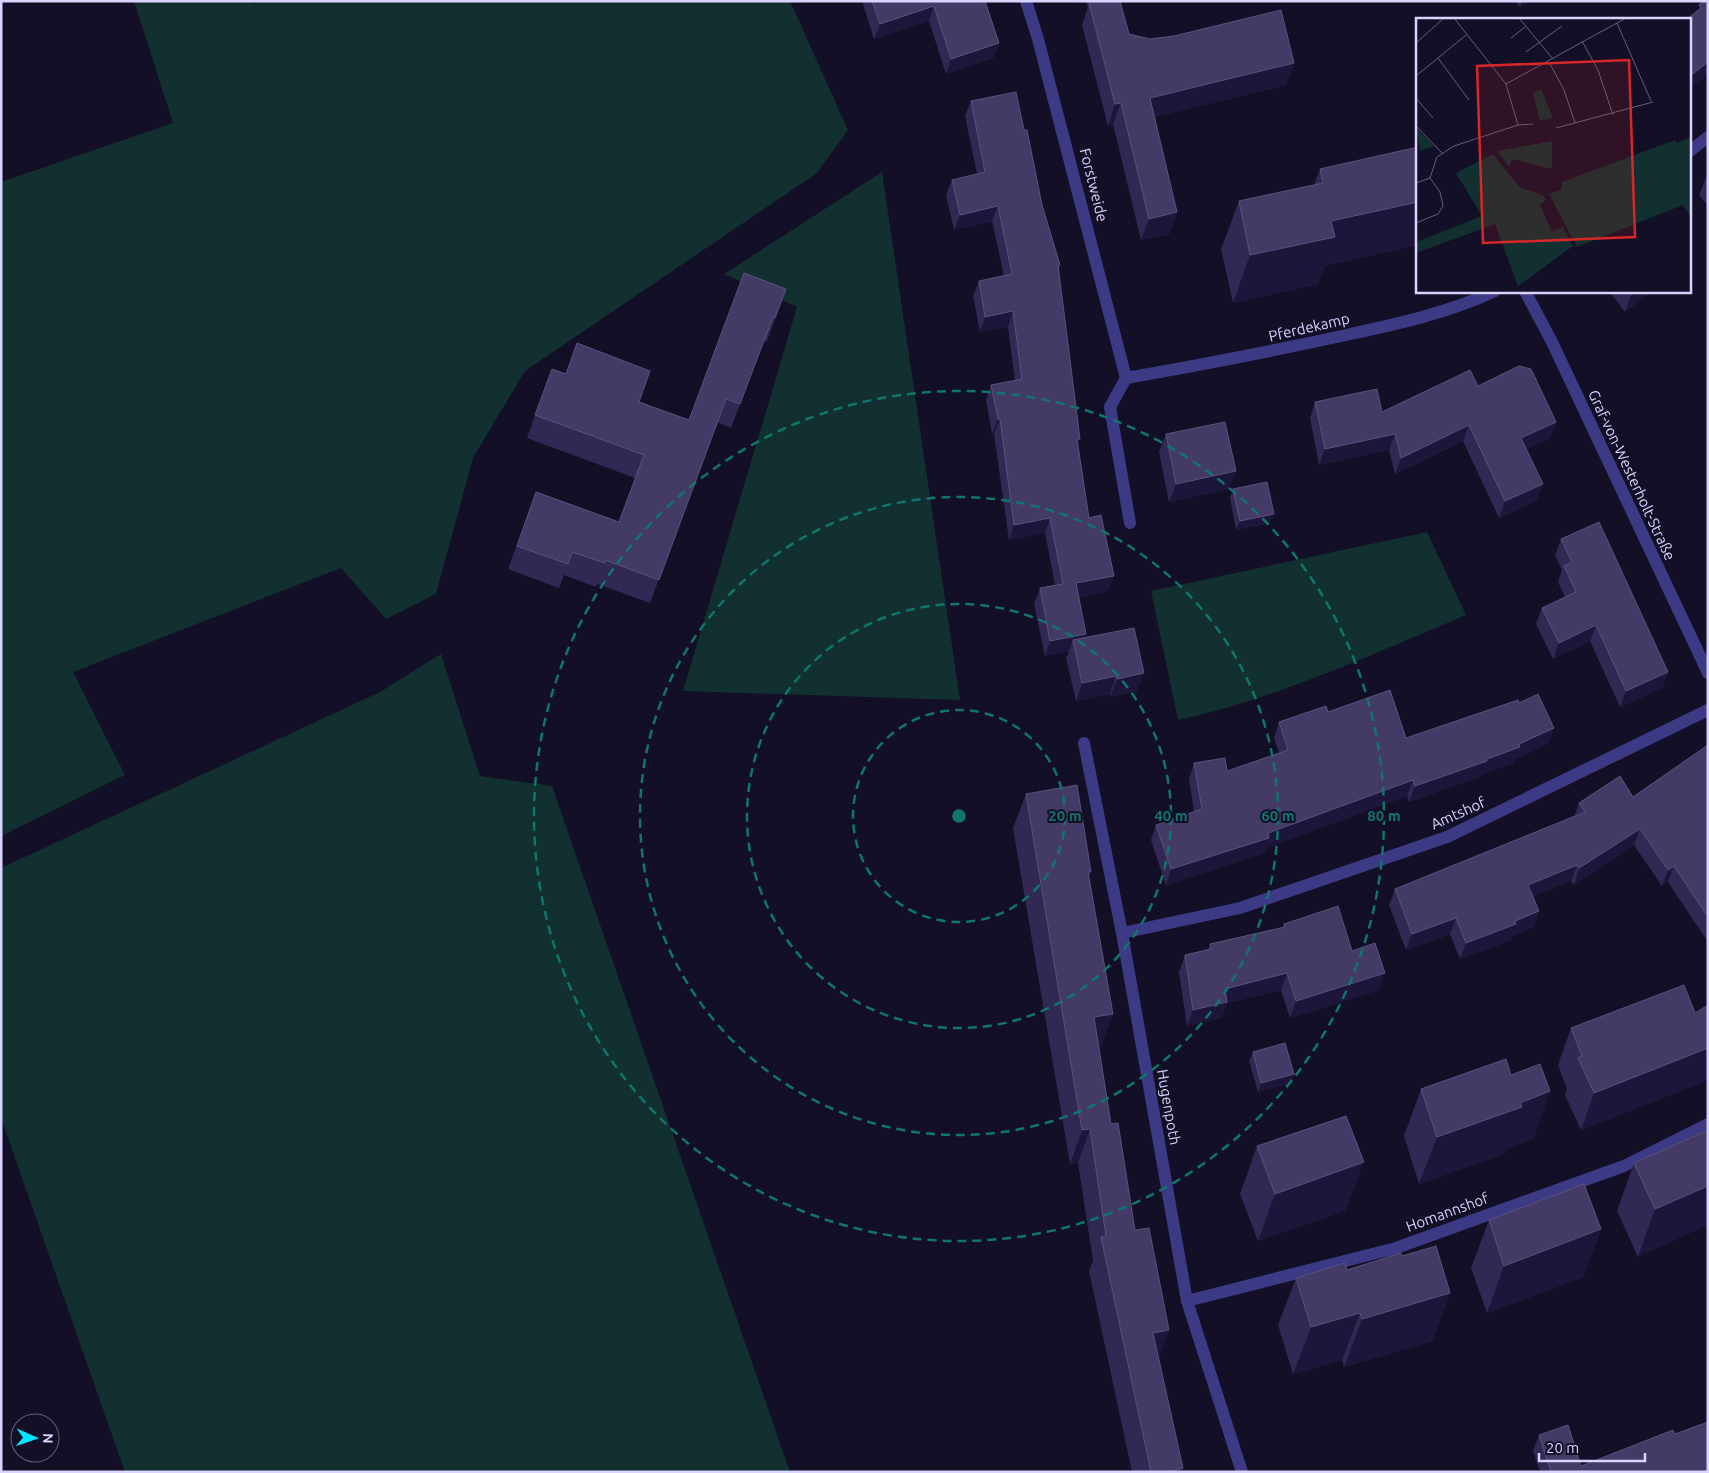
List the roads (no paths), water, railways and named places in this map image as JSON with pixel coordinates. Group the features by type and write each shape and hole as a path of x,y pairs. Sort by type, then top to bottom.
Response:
{"street":[{"name":"Forstweide","path":"1026,1 1038,39 1126,378"},
{"path":"1692,149 1708,137"},
{"name":"Pferdekamp","path":"1126,378 1253,356 1399,323 1468,303 1493,292"},
{"name":"Graf-von-Westerholt-Straße","path":"1526,292 1552,342 1708,673"},
{"path":"1126,378 1110,407 1130,523"},
{"name":"Amtshof","path":"1122,933 1240,908 1447,837 1708,710"},
{"name":"Hugenpoth","path":"1084,743 1122,933 1187,1301 1242,1472"},
{"name":"Homannshof","path":"1187,1301 1396,1248 1624,1166 1708,1124"}]}
